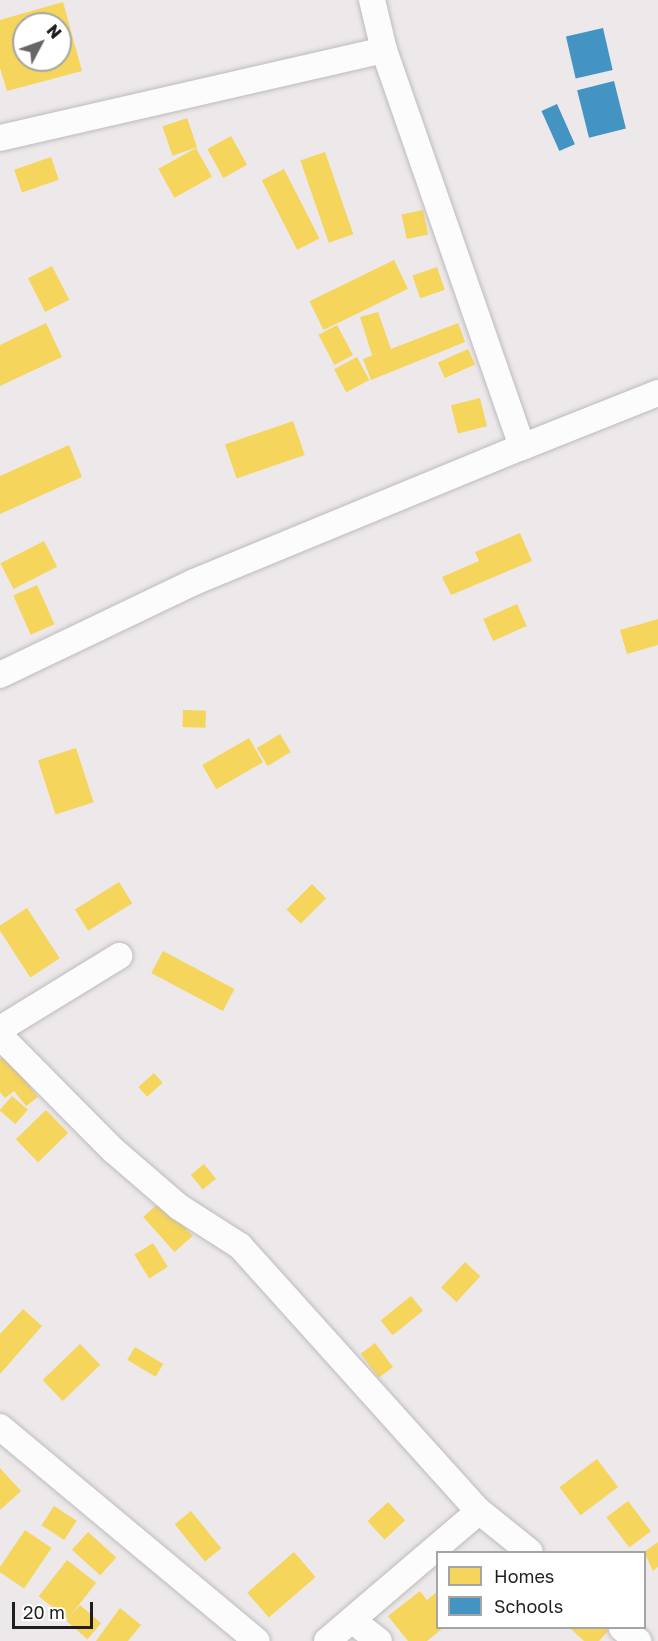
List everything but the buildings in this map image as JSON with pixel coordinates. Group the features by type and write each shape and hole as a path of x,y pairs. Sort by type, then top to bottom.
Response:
{"street":[{"path":"372,0 384,50 522,447"},
{"path":"0,138 384,50"},
{"path":"0,675 194,582 658,393"},
{"path":"0,1029 119,956"},
{"path":"0,1036 113,1150 179,1207 240,1246 272,1277 479,1510 529,1551"},
{"path":"0,1427 257,1641"},
{"path":"327,1641 479,1510"},
{"path":"352,1620 379,1641"},
{"path":"623,1629 638,1641"}]}
